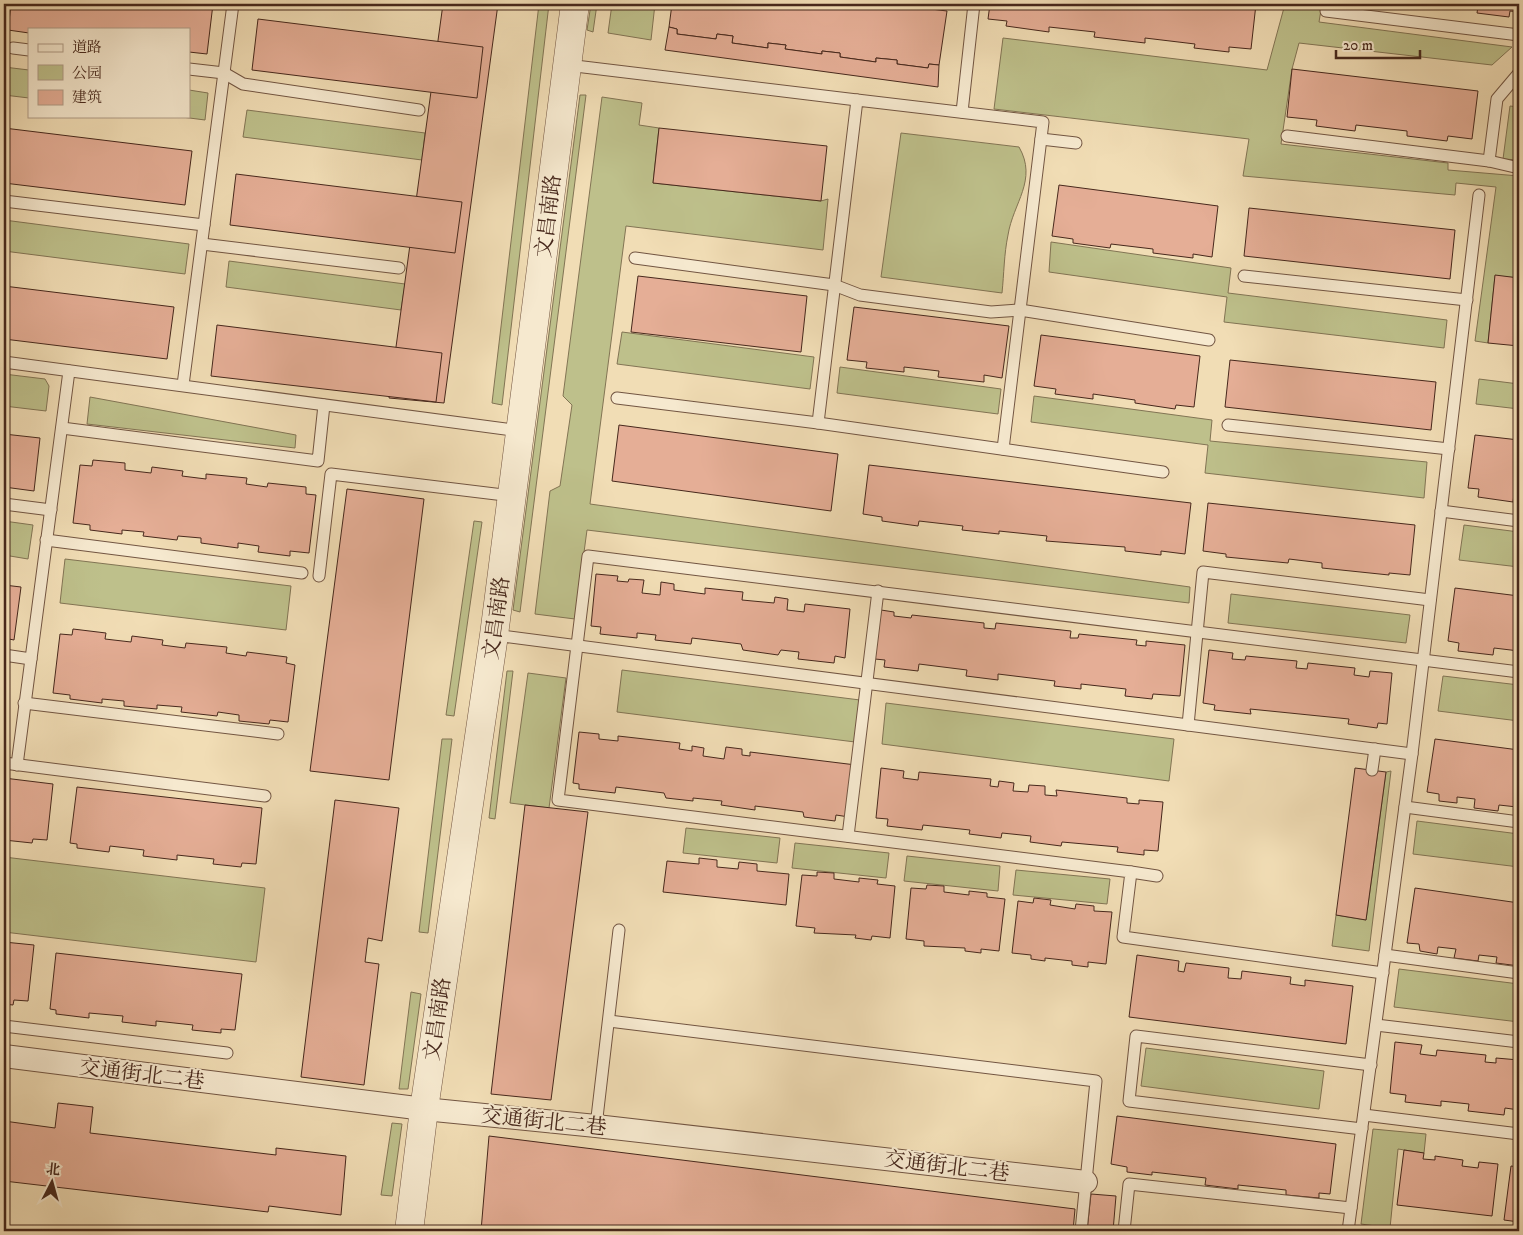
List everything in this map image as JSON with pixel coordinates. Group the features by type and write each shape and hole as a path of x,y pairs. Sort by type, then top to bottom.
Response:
{"street":[{"name":"文昌南路","path":"409,1231 424,1109 494,635 575,4"},
{"name":"交通街北二巷","path":"4,1056 424,1109 596,1126 1086,1182"}],"lane":[{"path":"183,386 233,4"},
{"path":"962,112 974,4"},
{"path":"1326,11 1519,35"},
{"path":"13,48 28,50"},
{"path":"567,64 1043,122 1003,449"},
{"path":"190,69 224,73 243,84 419,110"},
{"path":"1489,161 1497,99 1519,73"},
{"path":"818,423 857,100"},
{"path":"1287,136 1489,161 1519,168"},
{"path":"1041,139 1076,143"},
{"path":"1348,1231 1412,754 1479,194"},
{"path":"4,201 204,225"},
{"path":"202,244 399,268"},
{"path":"635,258 834,285 870,297 991,312 1020,310 1209,340"},
{"path":"1244,276 1466,300"},
{"path":"4,362 520,431"},
{"path":"17,765 70,371"},
{"path":"617,398 818,423 1163,472"},
{"path":"62,428 318,461 324,404"},
{"path":"1228,426 1449,449"},
{"path":"319,576 331,474 512,496"},
{"path":"4,504 51,510"},
{"path":"1441,511 1519,521"},
{"path":"46,540 302,573"},
{"path":"1157,876 558,800 588,556 1196,630 1519,672"},
{"path":"1188,725 1202,572 1430,600"},
{"path":"848,836 878,591"},
{"path":"494,635 1412,754"},
{"path":"4,655 31,659"},
{"path":"24,702 278,734"},
{"path":"1372,770 1375,749"},
{"path":"4,763 265,796"},
{"path":"1405,807 1519,822"},
{"path":"1131,872 1123,936 1383,973"},
{"path":"596,1126 619,930"},
{"path":"1385,955 1519,972"},
{"path":"609,1021 1096,1081 1081,1231"},
{"path":"1376,1025 1519,1042"},
{"path":"4,1026 227,1053"},
{"path":"1362,1129 1129,1101 1136,1036 1371,1065"},
{"path":"1364,1115 1519,1134"},
{"path":"1124,1231 1129,1184 1352,1208"}],"green space":[{"path":"539,4 549,4 502,405 492,403"},
{"path":"591,4 597,4 593,32 587,30"},
{"path":"612,4 655,4 651,40 608,33"},
{"path":"1285,4 1322,4 1319,22 1512,47 1492,65 1299,43 1292,69 1281,144 1448,163 1448,170 1519,176 1519,278 1495,276 1488,343 1475,341 1496,187 1456,183 1455,195 1243,176 1249,139 994,109 1003,38 1267,70"},
{"path":"4,67 28,70 28,98 4,95"},
{"path":"190,90 208,93 205,120 190,118"},
{"path":"580,95 586,95 520,612 513,610"},
{"path":"602,97 642,103 639,125 659,128 653,183 821,201 828,199 823,250 626,226 590,504 1190,587 1189,603 587,530 575,619 535,614 550,491 560,486 572,405 563,396"},
{"path":"1510,106 1519,107 1519,160 1503,159"},
{"path":"247,110 425,133 422,160 243,137"},
{"path":"901,133 1019,147 1026,170 1025,181 1008,235 1002,293 881,277"},
{"path":"4,220 189,244 185,274 4,251"},
{"path":"1051,242 1231,268 1228,293 1447,320 1444,348 1224,322 1227,297 1049,272"},
{"path":"229,261 405,284 401,310 226,287"},
{"path":"622,332 814,357 810,389 617,364"},
{"path":"840,367 1001,389 998,414 837,393"},
{"path":"4,374 45,379 49,386 46,411 4,406"},
{"path":"1479,379 1519,384 1519,409 1476,404"},
{"path":"1034,396 1212,420 1210,441 1427,462 1424,498 1205,473 1208,445 1031,422"},
{"path":"90,397 296,435 295,448 87,424"},
{"path":"4,521 33,525 28,559 4,555"},
{"path":"474,521 482,522 454,716 446,715"},
{"path":"1464,525 1519,532 1519,567 1459,560"},
{"path":"65,559 291,586 286,630 60,603"},
{"path":"1231,594 1410,615 1406,643 1228,623"},
{"path":"622,670 860,700 855,742 617,712"},
{"path":"507,671 513,671 495,819 489,818"},
{"path":"528,673 566,678 549,808 510,803"},
{"path":"1443,676 1519,685 1519,721 1438,711"},
{"path":"886,703 1174,739 1169,781 882,744"},
{"path":"442,739 452,739 428,933 419,932"},
{"path":"1391,771 1369,951 1332,946 1336,915 1366,920 1386,772"},
{"path":"1417,821 1519,834 1519,867 1413,854"},
{"path":"686,828 780,838 777,863 683,853"},
{"path":"795,843 889,853 886,878 792,868"},
{"path":"907,856 1000,866 998,891 904,881"},
{"path":"4,857 265,888 256,962 4,932"},
{"path":"1016,870 1110,879 1107,904 1013,895"},
{"path":"1399,969 1519,984 1519,1022 1394,1007"},
{"path":"411,992 421,994 408,1089 399,1089"},
{"path":"1146,1048 1324,1071 1319,1109 1141,1086"},
{"path":"392,1123 402,1124 392,1196 381,1195"},
{"path":"1373,1129 1426,1134 1424,1153 1398,1149 1390,1228 1361,1224"}],"building":[{"path":"11,4 213,4 207,54 190,52 190,28 28,28 28,33 8,30"},
{"path":"443,4 498,4 444,403 389,398"},
{"path":"672,4 891,4 947,11 939,65 929,64 928,68 897,64 897,60 876,58 876,62 840,57 840,53 822,51 822,54 785,49 786,45 768,43 768,48 732,43 733,36 717,34 716,39 677,34 677,29 669,27"},
{"path":"990,4 1256,4 1251,49 1229,47 1229,52 1194,48 1195,44 1145,38 1145,43 1094,37 1095,32 1049,27 1049,32 1006,26 1007,21 988,19"},
{"path":"1411,4 1441,4 1440,8"},
{"path":"1452,4 1519,4 1519,12 1510,11 1509,17 1477,13 1478,6"},
{"path":"258,19 483,47 477,98 252,70"},
{"path":"669,27 677,29 677,34 716,39 717,34 733,36 732,43 768,48 768,43 786,45 785,49 822,54 822,51 840,53 840,57 876,62 876,58 897,60 897,64 928,68 929,64 939,65 938,87 665,50"},
{"path":"1292,69 1478,91 1472,139 1448,136 1447,141 1407,136 1407,131 1356,125 1355,131 1316,126 1317,120 1287,117"},
{"path":"4,128 192,151 185,205 4,183"},
{"path":"659,128 827,146 821,201 653,183"},
{"path":"236,174 462,202 455,253 230,225"},
{"path":"1059,185 1218,206 1212,257 1193,254 1193,258 1153,253 1153,249 1111,244 1110,248 1073,243 1073,239 1052,236"},
{"path":"1249,208 1455,230 1450,279 1244,256"},
{"path":"1495,275 1519,278 1519,346 1488,343"},
{"path":"638,276 807,296 801,352 631,332"},
{"path":"4,286 174,307 167,359 4,339"},
{"path":"854,307 1009,326 1002,378 984,375 984,382 938,377 939,371 904,367 904,372 866,368 867,362 847,360"},
{"path":"217,325 442,353 436,402 211,376"},
{"path":"1041,335 1200,356 1194,407 1176,405 1175,409 1135,403 1135,400 1093,394 1093,399 1055,394 1056,389 1034,386"},
{"path":"1230,360 1436,382 1431,430 1225,407"},
{"path":"619,425 838,454 831,511 612,481"},
{"path":"4,434 40,438 34,491 4,487"},
{"path":"1475,435 1519,440 1519,495 1514,494 1513,502 1478,497 1479,489 1468,488"},
{"path":"93,460 125,463 125,470 151,473 152,467 183,471 182,476 206,479 206,474 247,478 246,484 267,487 268,483 306,487 306,494 316,495 309,553 290,551 290,556 258,552 259,546 238,543 238,548 201,543 201,538 178,536 177,540 143,536 144,532 122,530 122,534 90,530 90,525 73,523 80,465 92,466"},
{"path":"869,465 1191,503 1185,554 1161,551 1161,555 1125,551 1125,547 1046,541 1047,536 999,531 999,534 962,530 963,526 919,521 918,526 882,521 882,517 863,514"},
{"path":"347,489 424,499 389,780 310,771"},
{"path":"1208,503 1415,525 1410,575 1389,573 1389,575 1322,568 1322,563 1289,559 1288,563 1226,557 1226,554 1203,551"},
{"path":"596,574 618,576 617,581 628,582 629,579 644,580 642,593 660,595 661,582 674,584 674,590 705,594 705,588 743,592 742,600 774,603 775,597 788,599 787,610 804,612 805,604 850,609 845,658 835,656 834,663 798,659 799,652 781,650 778,655 743,650 741,644 692,638 691,644 655,640 656,635 637,633 637,638 600,634 601,627 591,626"},
{"path":"4,585 21,587 14,640 4,638"},
{"path":"1455,588 1519,596 1519,651 1494,648 1493,655 1458,651 1459,643 1448,641"},
{"path":"881,610 894,612 894,616 911,618 912,615 984,623 984,628 995,629 996,623 1071,631 1070,638 1078,638 1079,634 1137,640 1136,645 1146,646 1146,641 1185,645 1180,696 1153,694 1152,699 1125,696 1126,689 1081,684 1081,689 1054,686 1055,681 998,674 998,680 966,676 967,670 919,664 918,671 884,667 885,660 875,659"},
{"path":"73,629 106,633 105,639 131,642 132,636 163,640 162,645 185,648 186,643 227,647 226,653 246,656 247,652 287,657 286,663 295,665 288,722 270,720 269,724 239,721 239,715 218,712 217,716 181,712 182,707 157,705 157,709 124,706 124,701 102,699 102,703 70,699 70,695 53,693 60,634 72,635"},
{"path":"1209,650 1233,653 1232,659 1245,660 1246,656 1297,661 1296,668 1307,669 1308,663 1355,668 1354,675 1369,677 1370,671 1392,673 1387,724 1378,723 1377,728 1348,724 1349,719 1250,709 1251,714 1214,710 1215,705 1203,703"},
{"path":"579,732 599,734 599,739 618,741 618,736 680,743 679,749 692,751 692,746 704,748 703,756 724,759 726,747 742,749 742,755 750,756 750,752 856,765 849,817 836,815 835,821 804,817 803,812 755,806 755,810 721,805 722,801 693,798 693,801 666,798 664,793 616,787 615,793 579,789 579,784 573,783"},
{"path":"1435,739 1519,750 1519,813 1516,812 1517,807 1499,805 1498,811 1474,808 1475,799 1457,797 1457,803 1439,801 1439,794 1427,792"},
{"path":"881,768 904,771 903,778 918,780 919,772 991,779 990,786 998,787 999,781 1014,783 1013,791 1028,792 1029,785 1045,786 1045,795 1057,796 1056,790 1127,798 1127,803 1139,804 1139,800 1163,802 1158,851 1144,850 1144,855 1117,852 1118,847 1062,842 1061,846 1030,842 1031,836 1002,833 1001,838 969,834 970,830 923,825 922,830 887,826 888,819 876,818"},
{"path":"1355,768 1386,772 1366,920 1336,915"},
{"path":"4,778 53,784 47,840 33,839 32,843 4,840"},
{"path":"77,787 262,808 256,864 242,863 241,867 213,864 214,859 177,855 177,860 143,856 144,850 110,846 109,852 77,848 77,844 70,843"},
{"path":"335,800 399,808 382,941 368,938 365,962 379,964 364,1085 301,1077"},
{"path":"525,805 588,812 551,1100 491,1094"},
{"path":"699,858 717,860 717,867 738,869 739,862 757,864 757,871 789,874 786,905 663,892 667,861 699,864"},
{"path":"817,872 834,873 834,879 859,882 859,878 878,880 877,884 895,886 890,938 872,936 871,940 855,938 856,935 814,933 815,928 796,926 802,875 817,876"},
{"path":"927,885 944,886 944,892 969,895 969,891 987,893 987,897 1005,899 999,951 981,949 981,953 965,951 965,948 924,946 924,941 906,939 911,888 926,889"},
{"path":"1415,888 1519,903 1519,966 1496,963 1497,957 1479,955 1478,961 1454,958 1456,949 1438,947 1437,954 1420,951 1419,944 1407,943"},
{"path":"1034,898 1051,900 1050,905 1075,909 1076,904 1094,906 1094,911 1112,912 1106,964 1088,962 1088,967 1072,965 1072,961 1045,958 1045,961 1031,959 1031,955 1012,953 1018,901 1033,903"},
{"path":"4,942 34,945 28,1001 14,1000 13,1005 4,1004"},
{"path":"56,953 242,974 235,1030 221,1029 221,1033 192,1030 193,1025 156,1021 156,1026 122,1022 123,1016 89,1013 89,1018 56,1014 56,1010 50,1009"},
{"path":"1137,955 1179,961 1178,971 1184,972 1186,963 1229,968 1228,978 1241,979 1242,971 1291,977 1290,984 1305,986 1305,980 1353,986 1346,1044 1129,1017"},
{"path":"1395,1042 1422,1045 1420,1054 1436,1056 1437,1050 1486,1055 1485,1062 1496,1063 1496,1058 1519,1060 1519,1110 1505,1108 1504,1115 1468,1111 1469,1104 1441,1101 1441,1106 1405,1102 1406,1095 1390,1093"},
{"path":"58,1103 93,1107 90,1133 276,1155 276,1148 346,1156 341,1215 269,1206 268,1212 4,1181 4,1121 55,1128"},
{"path":"1117,1116 1336,1144 1330,1194 1319,1193 1319,1198 1286,1195 1286,1190 1238,1185 1238,1189 1205,1185 1206,1178 1152,1172 1152,1175 1127,1172 1127,1167 1111,1164"},
{"path":"489,1136 1075,1209 1073,1231 481,1231"},
{"path":"1404,1150 1424,1153 1423,1159 1435,1160 1435,1156 1463,1160 1462,1166 1478,1168 1479,1162 1498,1164 1492,1216 1397,1205"},
{"path":"1511,1166 1519,1167 1519,1222 1504,1220"},
{"path":"1091,1194 1116,1196 1113,1231 1087,1231"}]}
